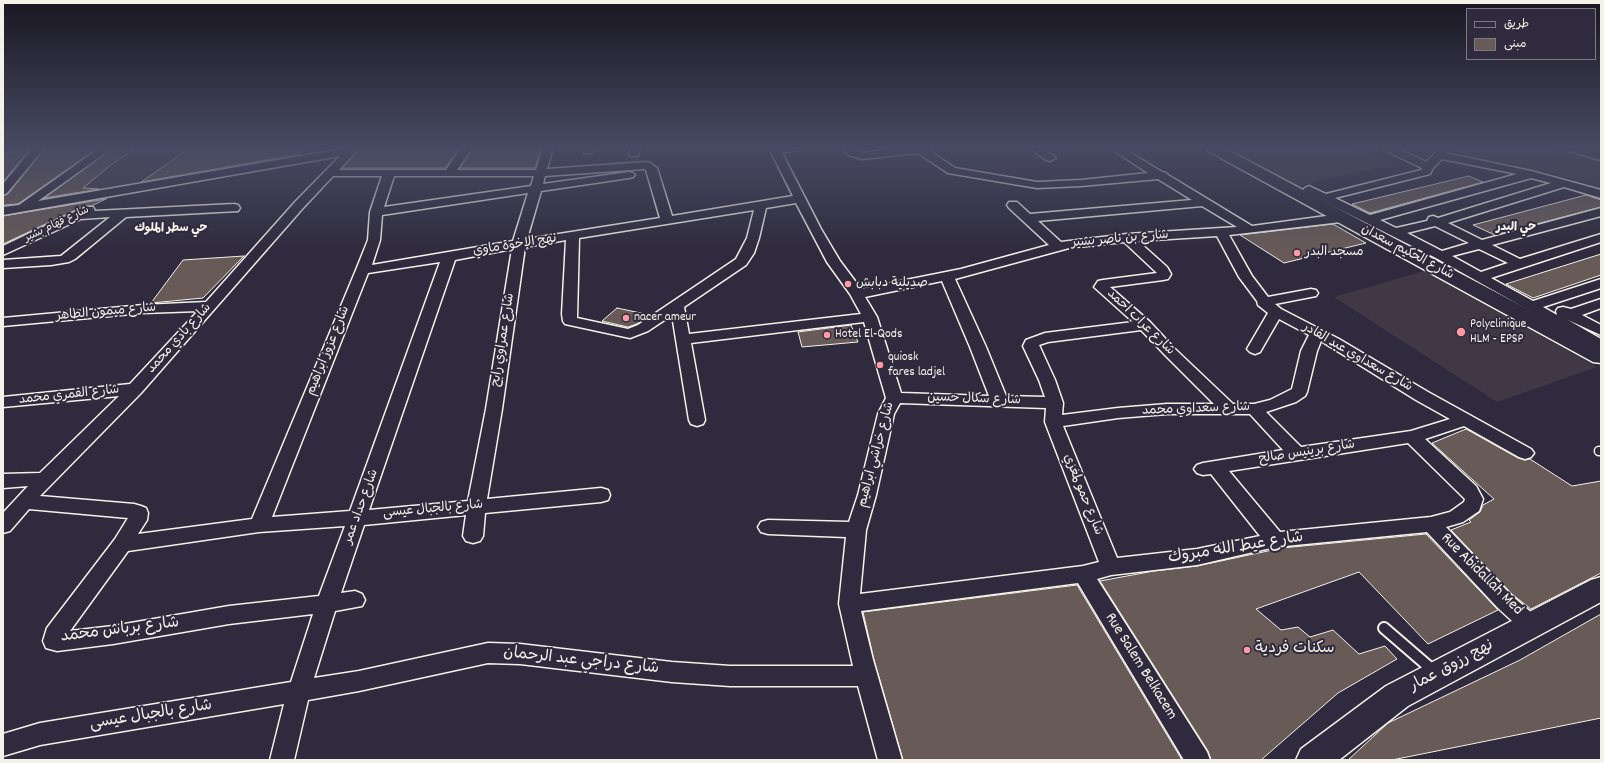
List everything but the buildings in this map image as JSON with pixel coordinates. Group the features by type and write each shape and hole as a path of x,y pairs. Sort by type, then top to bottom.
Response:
{"street":[{"path":"3,219 56,184"},
{"path":"3,211 151,184"},
{"name":"شارع بادي محمد","path":"3,526 44,479 135,389 299,204 320,184"},
{"name":"شارع عزوز ابراهيم","path":"259,525 363,270 374,240 376,212 386,184"},
{"name":"شارع عمراوي رابح","path":"473,536 476,506 494,409 519,244 536,184"},
{"path":"376,212 567,184"},
{"path":"656,184 667,221"},
{"name":"شارع خراشي ابراهيم","path":"791,184 834,262 857,294 870,316 894,398 886,414 867,495 856,530 849,604 862,660 868,676 877,716 890,760"},
{"path":"1029,184 1037,185 1068,184"},
{"path":"1176,184 1250,230"},
{"name":"شارع الحكيم سعدان","path":"1287,184 1311,195 1341,218 1441,263 1601,357"},
{"path":"1311,195 1352,184"},
{"path":"1311,195 1368,184"},
{"path":"1369,219 1496,184"},
{"path":"1396,232 1437,222 1563,184"},
{"path":"1567,184 1601,194"},
{"name":"شارع فهام بشير","path":"3,251 80,215 131,187"},
{"path":"1311,195 1396,232 1441,263 1460,266 1538,304 1562,317 1601,345"},
{"name":"نهج الإخوة ماوي","path":"363,270 799,199"},
{"path":"1027,218 1206,202"},
{"path":"1013,205 1058,246"},
{"path":"573,236 569,314 570,321 630,334 643,328 741,262 747,253 753,238 761,206"},
{"path":"80,215 234,208"},
{"path":"1408,208 1519,264"},
{"path":"1441,263 1482,245 1601,212"},
{"path":"3,264 51,261 70,256 122,214"},
{"name":"شارع بن ناصر بشير","path":"857,294 947,276 1034,255 1058,246 1127,238 1250,230 1341,218"},
{"path":"1568,222 1601,237"},
{"name":"شارع سعداوي عبد القادر","path":"1221,232 1246,277 1263,302 1276,312 1339,345 1390,377 1525,453"},
{"path":"1480,277 1601,237"},
{"name":"شارع عراب احمد","path":"1127,238 1162,270 1164,274 1163,276 1103,284 1102,287 1145,325 1170,352 1229,409"},
{"name":"شارع حداد عمر","path":"282,760 299,691 327,604 449,257"},
{"path":"947,276 999,400"},
{"path":"1538,304 1597,287"},
{"path":"1263,302 1311,293"},
{"path":"1562,317 1601,303"},
{"path":"677,305 697,420"},
{"name":"شارع ميمون الطاهر","path":"3,322 142,309 210,306"},
{"path":"1255,349 1276,312"},
{"path":"683,340 870,316"},
{"path":"1562,317 1601,332"},
{"path":"1053,422 1055,403 1031,343 1045,338 1145,325"},
{"name":"شارع سعداوي محمد","path":"1053,422 1118,413 1167,409 1254,409 1290,398 1299,392 1309,351 1317,333"},
{"name":"شارع القمري محمد","path":"3,402 135,389"},
{"name":"شارع سكال حسين","path":"894,398 999,400 1055,403"},
{"path":"1254,409 1297,454"},
{"path":"1412,437 1465,420"},
{"name":"شارع حمو لمغزي","path":"1053,422 1112,567"},
{"name":"شارع برينيس صالح","path":"1275,540 1209,469 1412,437"},
{"name":"شارع عيط الله مبروك","path":"849,604 907,598 1083,574 1112,567 1196,557 1275,540 1431,524 1456,517 1472,506 1474,499 1465,487 1412,437"},
{"path":"3,481 44,479"},
{"name":"شارع بالجبال عيسى","path":"122,544 259,525 358,518 601,495"},
{"name":"شارع برباش محمد","path":"25,502 134,511 139,513 137,520 122,544 55,635 54,641 57,642 113,635 229,615 355,600"},
{"name":"Rue Abidallah Med","path":"1431,524 1505,602 1532,626"},
{"path":"768,526 856,530"},
{"name":"Rue Salem Belkacem","path":"1083,574 1198,760"},
{"name":"نهج رزوق عمار","path":"1313,760 1397,696 1532,626 1601,588"},
{"name":"شارع دراجي عبد الرحمان","path":"299,691 359,681 488,653 520,654 672,672 730,676 868,676"},
{"name":"شارع بالجبال عيسى","path":"3,745 40,734 299,691"}],"lane":[{"path":"1384,628 1438,674"}],"shaded area":[{"path":"88,184 133,184 107,190 83,188"},
{"path":"1294,184 1309,184 1298,186"},
{"path":"1589,184 1601,184 1601,188"},
{"name":"Polyclinique HLM - EPSP","path":"1424,271 1597,367 1497,402 1334,297"}],"place":[{"name":"مسجد البدر","path":"1297,253"},
{"name":"صديلية دبابش","path":"848,284"},
{"name":"nacer ameur","path":"626,318"},
{"name":"Polyclinique HLM - EPSP","path":"1461,332"},
{"name":"Hotel El-Qods","path":"827,335"},
{"name":"quiosk fares ladjel","path":"880,365"},
{"name":"سكنات فردية","path":"1247,650"}],"district":[{"name":"حي البدر","path":"1516,228"},
{"name":"حي سطر الملوك","path":"171,229"}]}
